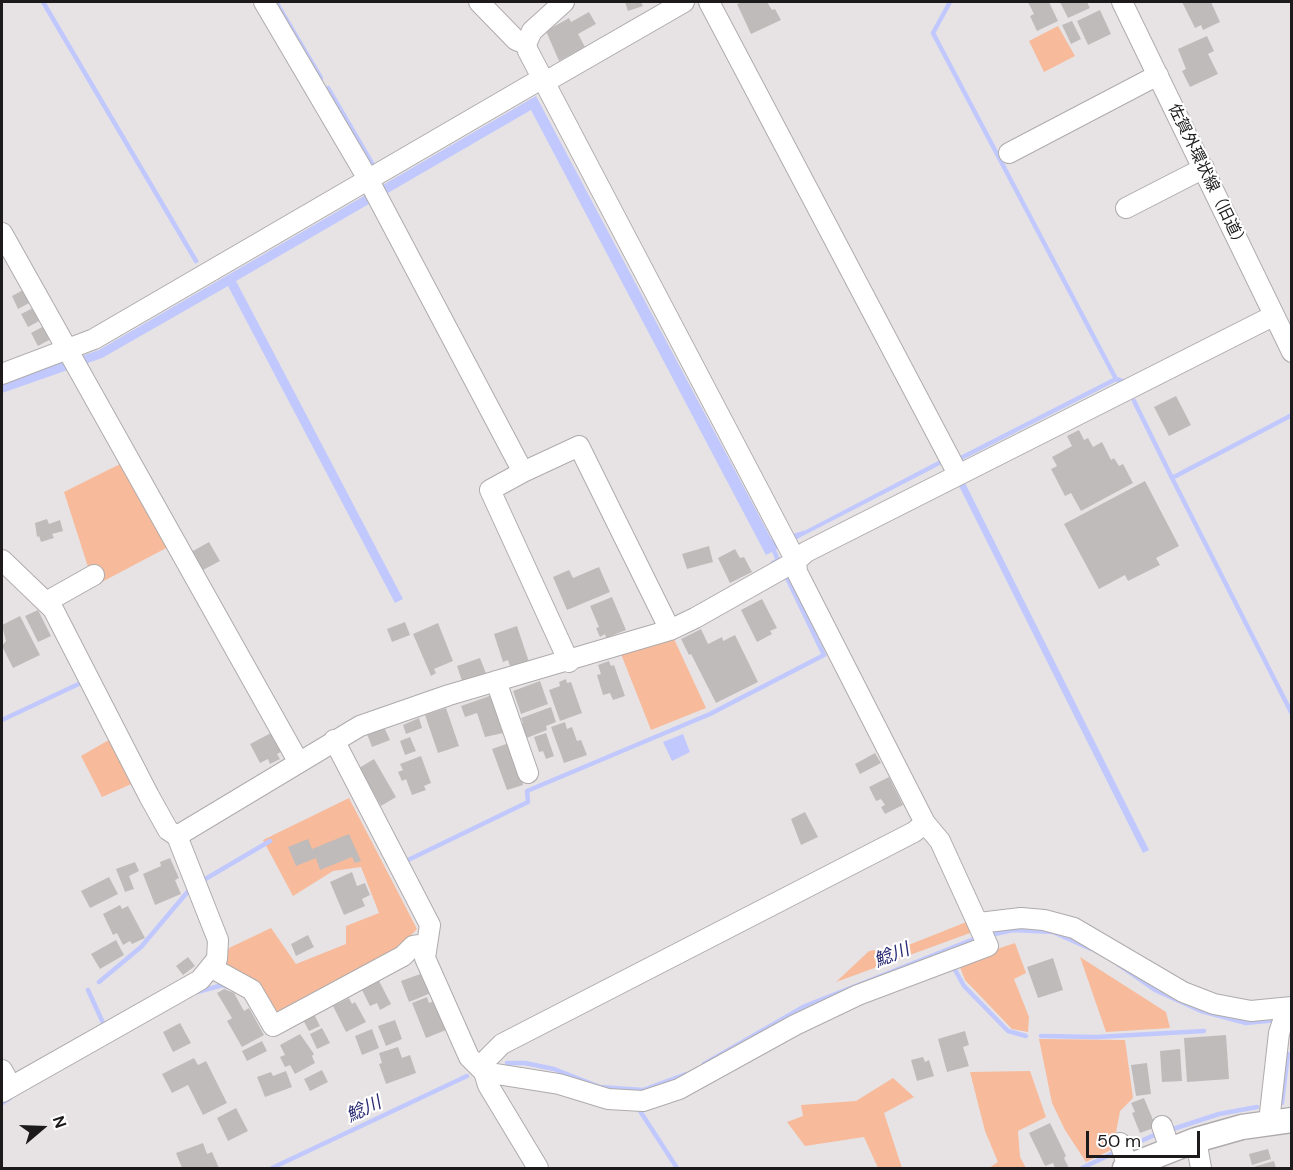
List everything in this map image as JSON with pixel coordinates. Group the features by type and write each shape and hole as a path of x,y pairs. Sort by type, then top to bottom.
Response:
{"main road":[{"path":"1144,1152 1280,1121"}],"street":[{"path":"264,2 369,182 524,472"},
{"path":"479,2 516,40 526,44"},
{"path":"484,1072 560,1083 608,1099 643,1101 679,1089 795,1025 858,995 988,946 939,841 925,823 797,572 788,548 541,79 526,44 531,31 564,2"},
{"path":"2,374 94,339 369,182 541,79 552,78 684,2"},
{"path":"709,2 958,474"},
{"name":"佐賀外環状線（旧道）","path":"1122,2 1292,352"},
{"path":"1009,153 1158,75"},
{"path":"1126,208 1204,168"},
{"path":"2,233 298,761"},
{"path":"177,837 298,761 360,726 496,681 569,662 670,630 788,548 806,552 1273,316"},
{"path":"569,662 490,490 579,446 670,630"},
{"path":"2,560 53,609 163,821 168,830 177,837 218,940 217,959 200,981 5,1083"},
{"path":"46,602 94,575"},
{"path":"496,681 528,773"},
{"path":"334,740 429,925 425,958 469,1057 484,1072 492,1095 538,1168"},
{"path":"484,1072 487,1059 502,1044 914,832 925,823"},
{"path":"979,923 1021,918 1044,920 1074,928 1183,992 1214,1004 1251,1011 1289,1008 1279,1033 1280,1121"},
{"path":"212,968 252,990 273,1026 403,956 413,946 427,944"},
{"path":"1196,1140 1201,1168"}],"shaded area":[{"path":"1058,26 1075,56 1044,72 1029,41"},
{"path":"124,462 170,546 98,584 89,570 64,492"},
{"path":"674,639 706,708 651,730 621,654"},
{"path":"114,737 136,782 102,797 81,756"},
{"path":"349,798 417,929 395,952 274,1013 223,963 229,948 271,928 296,964 346,944 346,926 379,913 361,867 333,871 293,896 263,840"},
{"path":"969,921 970,933 836,982 869,951 911,944"},
{"path":"1015,943 1026,973 1014,979 1029,1017 1028,1032 1012,1029 965,980 958,962"},
{"path":"1080,957 1166,1012 1170,1028 1106,1032"},
{"path":"1039,1039 1125,1040 1133,1098 1120,1111 1113,1149 1086,1162 1065,1130 1052,1103"},
{"path":"1030,1071 1046,1117 1018,1131 1020,1157 1026,1168 989,1168 998,1162 985,1131 970,1072"},
{"path":"893,1078 914,1097 884,1113 902,1168 878,1168 864,1137 805,1146 787,1122 803,1116 801,1105 856,1101"}],"water":[{"path":"536,96 772,540 806,530 940,460 942,464 766,555 531,110 236,281 403,599 395,603 228,286 102,358 2,393 2,383 99,350"},
{"path":"965,483 1149,850 1143,853 959,486"},
{"path":"683,734 690,752 672,761 663,742"}],"building":[{"path":"625,2 641,2 643,6 628,11"},
{"path":"767,2 772,10 775,9 781,20 751,34 737,4"},
{"path":"1028,2 1049,2 1058,21 1037,31 1030,16 1034,14"},
{"path":"1060,2 1087,2 1090,8 1068,18"},
{"path":"1182,2 1211,2 1220,22 1203,30 1201,25 1195,28"},
{"path":"1100,10 1111,34 1088,45 1077,21"},
{"path":"589,12 596,24 578,34 585,47 559,61 546,31 569,18 571,22"},
{"path":"1072,21 1081,39 1071,44 1062,25"},
{"path":"1207,36 1214,51 1208,54 1218,74 1190,87 1182,71 1186,69 1178,49"},
{"path":"25,289 31,302 18,309 12,296"},
{"path":"35,307 41,320 28,327 21,314"},
{"path":"44,326 51,339 38,346 31,333"},
{"path":"1176,396 1191,425 1169,436 1154,407"},
{"path":"1079,430 1084,440 1088,438 1093,447 1102,442 1111,460 1114,458 1119,466 1123,464 1133,483 1081,511 1071,493 1065,496 1051,469 1057,466 1052,457 1072,446 1067,436"},
{"path":"1145,481 1179,546 1156,558 1160,565 1128,581 1125,575 1099,589 1064,524"},
{"path":"47,519 49,524 60,520 63,531 52,534 54,538 41,542 39,536 37,537 35,523"},
{"path":"209,542 220,561 201,571 191,552"},
{"path":"709,546 713,562 687,569 682,554"},
{"path":"735,549 740,558 744,557 752,572 730,583 718,558"},
{"path":"599,567 610,592 567,610 553,577 569,570 573,578"},
{"path":"612,597 626,630 606,638 605,634 600,637 596,628 599,627 590,606"},
{"path":"762,599 777,628 770,631 772,634 757,642 741,610"},
{"path":"38,610 51,636 38,642 25,616"},
{"path":"20,616 40,655 13,668 2,646 6,641 2,625"},
{"path":"405,622 410,635 392,642 387,629"},
{"path":"438,623 453,661 434,669 436,673 431,676 413,634"},
{"path":"517,626 529,662 511,669 508,660 503,662 494,634"},
{"path":"701,629 708,644 722,637 723,641 735,635 758,682 716,703 681,639"},
{"path":"480,658 487,676 463,684 457,666"},
{"path":"609,661 611,666 614,665 625,696 613,700 610,693 603,695 597,675 601,674 598,665"},
{"path":"566,679 567,683 571,682 582,713 560,721 549,690 560,686 559,682"},
{"path":"540,681 548,704 521,714 513,691"},
{"path":"495,694 508,732 485,737 477,713 465,717 461,706"},
{"path":"551,707 556,722 546,726 547,730 524,739 519,724 523,723 521,718"},
{"path":"446,708 459,746 438,753 425,715"},
{"path":"419,718 422,728 406,734 403,725"},
{"path":"565,722 567,729 572,727 577,741 581,740 587,755 564,763 551,727"},
{"path":"384,727 390,740 372,747 367,734"},
{"path":"271,733 281,752 277,754 280,759 270,764 268,759 260,763 250,744"},
{"path":"546,733 554,756 546,759 543,751 539,752 534,737"},
{"path":"410,737 416,751 405,755 400,741"},
{"path":"512,742 523,785 507,790 492,749"},
{"path":"875,753 881,763 860,774 855,764"},
{"path":"421,756 431,783 424,786 426,790 412,795 406,779 402,781 398,772 403,770 400,764"},
{"path":"374,759 396,797 381,806 359,768"},
{"path":"889,777 903,805 885,814 881,807 885,805 881,799 876,801 869,787"},
{"path":"805,812 818,837 801,845 791,819"},
{"path":"349,834 361,861 355,863 352,857 320,870 316,858 296,866 288,847 308,839 312,849"},
{"path":"170,858 179,878 175,880 181,894 155,905 143,874 161,866 160,862"},
{"path":"135,862 139,871 129,876 134,889 125,892 116,869"},
{"path":"352,872 357,886 365,883 370,895 362,899 365,906 344,915 330,882"},
{"path":"109,877 118,894 90,908 81,891"},
{"path":"120,905 122,909 128,906 145,938 123,945 117,933 113,935 103,914"},
{"path":"308,935 314,947 296,956 291,944"},
{"path":"116,940 124,955 100,969 91,954"},
{"path":"188,957 195,966 183,975 176,966"},
{"path":"1053,958 1063,990 1038,998 1027,967"},
{"path":"423,973 431,993 409,1002 401,981"},
{"path":"378,979 391,1004 380,1010 377,1003 370,1006 361,988"},
{"path":"224,989 234,993 244,1011 249,1008 264,1035 242,1047 227,1021 232,1018 217,993"},
{"path":"427,997 429,1003 435,1001 446,1030 426,1038 412,1003"},
{"path":"349,998 352,1004 355,1002 366,1022 346,1032 333,1006"},
{"path":"313,1012 320,1026 309,1031 302,1018"},
{"path":"395,1020 402,1039 386,1046 378,1026"},
{"path":"180,1023 191,1043 173,1052 163,1032"},
{"path":"322,1028 330,1043 317,1049 310,1034"},
{"path":"372,1029 379,1048 362,1055 355,1036"},
{"path":"965,1031 969,1045 963,1047 969,1066 947,1072 938,1039"},
{"path":"300,1034 314,1054 312,1056 315,1063 295,1074 290,1065 285,1067 280,1057 285,1055 280,1045"},
{"path":"1226,1035 1229,1079 1187,1082 1184,1038"},
{"path":"262,1041 267,1051 247,1061 242,1051"},
{"path":"398,1047 402,1058 410,1055 416,1073 386,1084 379,1064 382,1063 379,1053"},
{"path":"1180,1049 1182,1081 1162,1082 1160,1051"},
{"path":"923,1057 925,1062 929,1060 934,1076 917,1081 911,1060"},
{"path":"194,1058 198,1065 206,1061 227,1103 203,1115 188,1085 172,1093 162,1074"},
{"path":"1147,1063 1151,1094 1136,1096 1131,1065"},
{"path":"322,1070 328,1082 310,1091 304,1079"},
{"path":"286,1071 292,1087 265,1097 257,1077 271,1072 273,1076"},
{"path":"1144,1098 1156,1127 1140,1133 1132,1113 1135,1112 1131,1103"},
{"path":"236,1108 248,1131 228,1141 217,1118"},
{"path":"1050,1123 1066,1156 1064,1158 1069,1168 1055,1168 1053,1163 1045,1166 1029,1133"},
{"path":"203,1143 207,1154 212,1152 219,1168 182,1168 176,1153"},
{"path":"1268,1149 1271,1159 1252,1165 1249,1154"},
{"path":"1274,1161 1276,1168 1250,1168"}],"waterway":[{"path":"43,2 196,261"},
{"path":"276,2 321,78"},
{"path":"950,2 933,33 1116,379"},
{"path":"328,88 373,165"},
{"path":"961,458 1116,379 1122,381"},
{"path":"1134,401 1172,478 1292,415"},
{"path":"1172,478 1292,714"},
{"path":"773,563 778,560 774,551"},
{"path":"406,861 528,802 527,791 710,714 824,655 787,578"},
{"path":"2,720 85,681"},
{"path":"202,881 270,841"},
{"path":"99,982 141,947 190,889"},
{"name":"鯰川","path":"990,935 1013,930 1053,932 1091,949"},
{"name":"鯰川","path":"704,1064 805,1006 979,937"},
{"name":"鯰川","path":"1119,965 1155,990 1201,1011 1246,1023 1277,1020"},
{"path":"954,968 964,986 1008,1031 1026,1036"},
{"path":"197,992 223,985 227,987"},
{"path":"88,990 104,1025"},
{"path":"1041,1036 1097,1037 1204,1031"},
{"path":"1282,1103 1288,1054"},
{"name":"鯰川","path":"507,1063 525,1063 554,1069 600,1087 643,1090 686,1074"},
{"name":"鯰川","path":"272,1168 467,1076"},
{"path":"2,1103 10,1098"},
{"path":"1170,1130 1219,1114 1257,1107"},
{"path":"640,1111 677,1168"},
{"path":"1125,1148 1159,1133"},
{"path":"1082,1168 1118,1151"}]}
